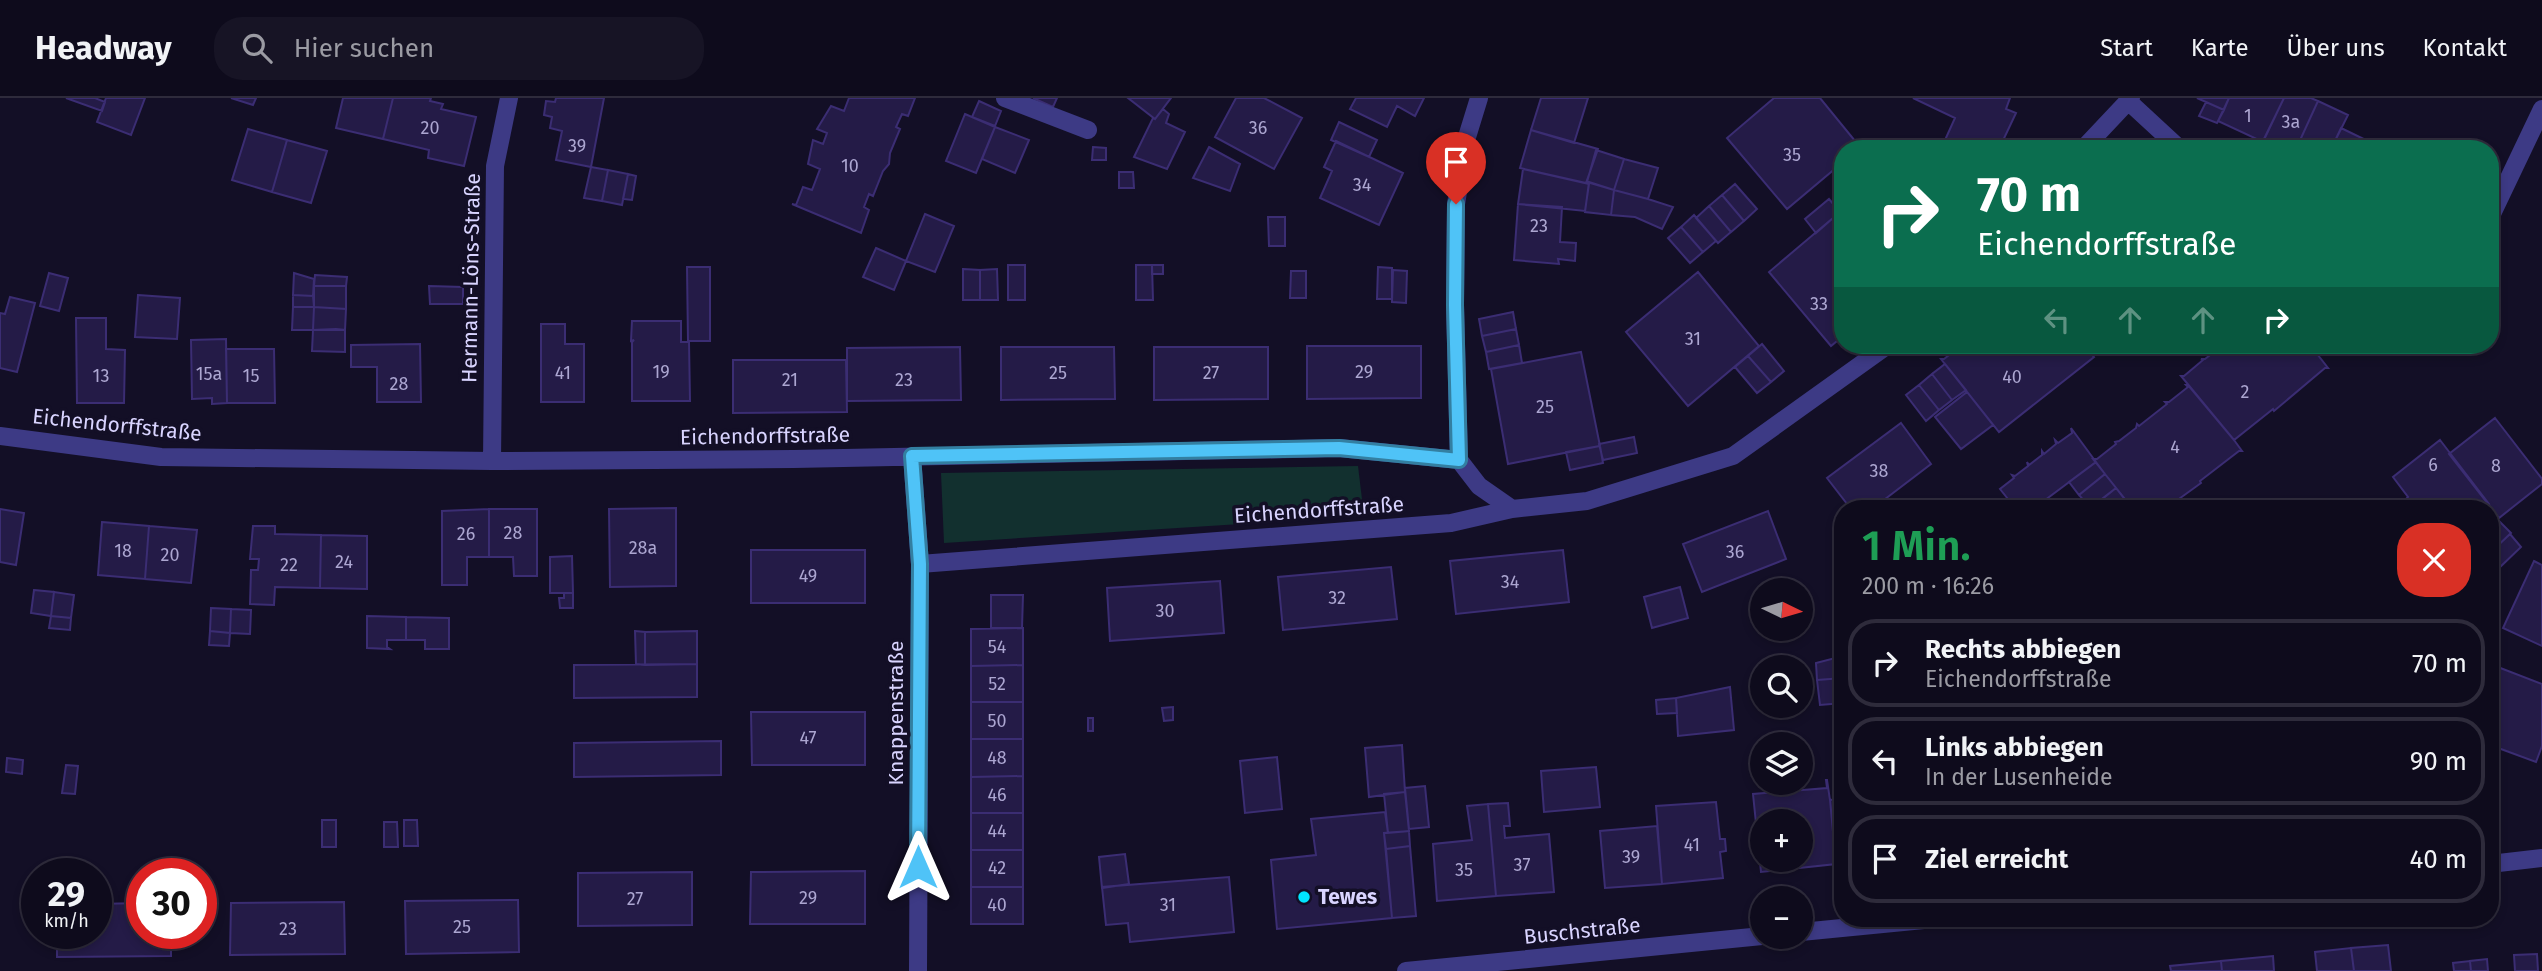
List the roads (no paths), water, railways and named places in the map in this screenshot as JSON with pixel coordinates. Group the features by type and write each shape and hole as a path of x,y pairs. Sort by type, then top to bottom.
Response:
{"street":[{"name":"Hermann-Löns-Straße","path":"492,461 495,166 509,98"},
{"path":"1005,98 1088,130"},
{"path":"1479,98 1467,136 1456,204 1455,305 1459,460 1479,486 1512,509"},
{"path":"2092,140 2130,100 2171,140"},
{"path":"2499,199 2542,109"},
{"name":"Eichendorffstraße","path":"920,564 1451,523 1512,509 1587,501 1733,456 1875,354"},
{"name":"Eichendorffstraße","path":"0,436 161,457 492,461 1339,448 1459,460"},
{"name":"Knappenstraße","path":"912,456 920,564 918,971"},
{"path":"2499,863 2542,858"},
{"path":"1813,931 1852,927"},
{"name":"Buschstraße","path":"1406,971 1750,937"}],"place":[{"name":"Tewes","path":"1304,897"}]}
